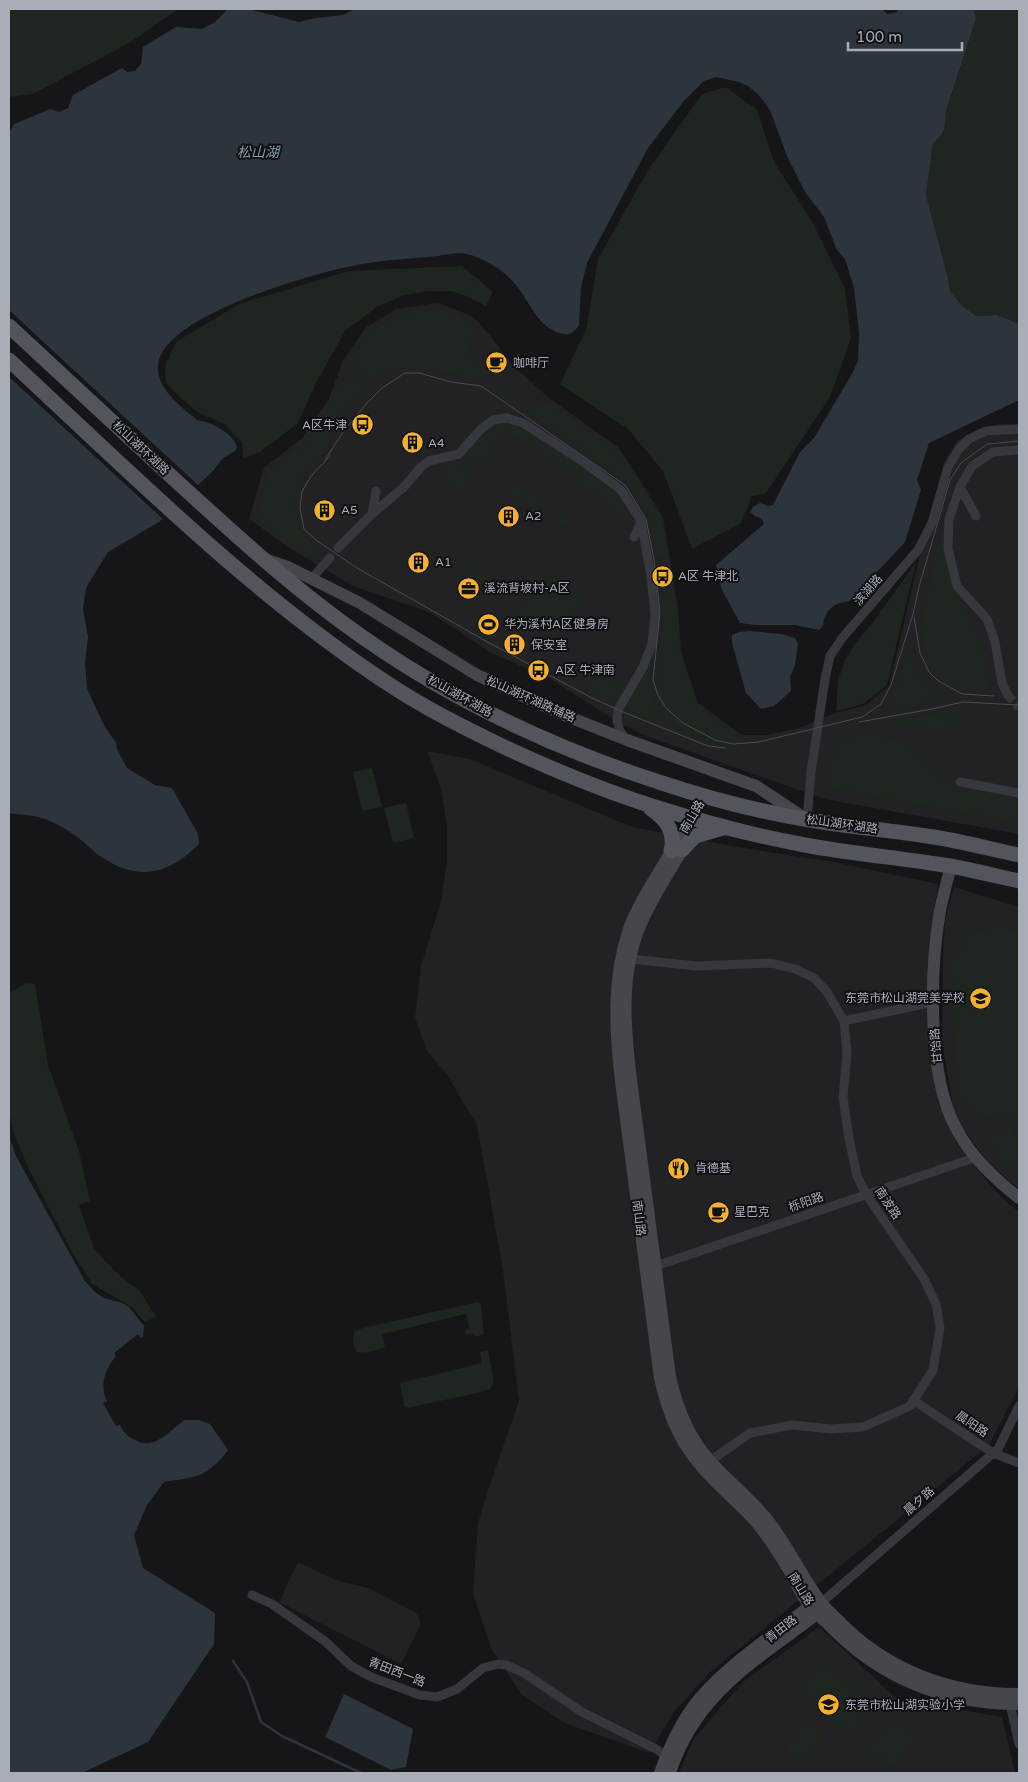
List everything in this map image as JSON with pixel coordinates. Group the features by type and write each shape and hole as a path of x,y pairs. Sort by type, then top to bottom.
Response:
{"main road":[{"name":"松山湖环湖路","path":"9,326 262,558 343,624 461,699 544,738 599,761 663,784 704,796 807,820 930,836 1019,855"},
{"name":"松山湖环湖路","path":"9,360 193,530 270,597 351,659 417,702 461,727 532,760 641,802 695,818 804,844 951,866 1019,880"},
{"name":"松山湖环湖路辅路","path":"262,558 312,578 377,612 477,675 557,712 627,740 756,786 807,820"},
{"name":"南山路","path":"704,796 695,818 638,932 631,959 625,1003 626,1041 660,1378 666,1406 683,1442 702,1468 746,1510 768,1537 816,1608 869,1648 904,1670 925,1679 950,1686 1015,1699"},
{"path":"641,802 656,812 668,826 677,851 700,833 722,828 733,828"},
{"name":"南山路","path":"677,851 638,908 629,929 617,978 615,1003 616,1042 650,1268 676,1403 691,1436 710,1461 753,1503 776,1531 816,1608"},
{"name":"甘饴路","path":"951,866 940,909 935,945 934,1002 936,1053 945,1101 955,1127 974,1158 1019,1198"},
{"name":"青田路","path":"670,1773 670,1758 676,1734 686,1717 705,1693 731,1667 816,1608"},
{"name":"青田路","path":"660,1773 670,1758"}],"street":[{"path":"338,548 372,514 404,487 421,467 429,461 458,454 492,420 507,418 522,423 538,432 621,490 641,521 651,576 655,614 652,644 643,667 618,710 616,721 620,731 627,740"},
{"name":"滨湖路","path":"807,820 810,772 824,679 830,656 836,646 909,561 922,543 932,523 948,466 955,454 969,439 980,433 1001,429 1019,429"},
{"path":"1007,694 1002,683 994,631 987,619 956,586 948,548 949,519 960,488 972,466 993,452 1019,450"},
{"path":"960,488 976,516"},
{"path":"372,514 376,491"},
{"path":"634,536 641,521"},
{"path":"312,578 330,558"},
{"path":"960,782 1019,793"},
{"name":"南波路","path":"631,959 696,966 771,963 795,969 814,978 827,992 844,1021 848,1053 843,1097 848,1138 858,1176 866,1194 924,1279 936,1304 940,1328 933,1370 910,1406 863,1427 831,1429 792,1425 750,1433 710,1461"},
{"path":"844,1021 934,1002"},
{"name":"栎阳路","path":"650,1268 974,1158"},
{"name":"晨阳路","path":"913,1400 993,1453 1019,1463"},
{"name":"晨夕路","path":"816,1608 998,1449 1019,1406"},
{"name":"青田西一路","path":"252,1595 272,1604 326,1642 351,1666 371,1677 420,1695 437,1697 461,1687 479,1670 495,1664 506,1665 529,1677 582,1712 670,1758"},
{"path":"1015,1699 1019,1744"}],"shaded area":[{"path":"9,9 179,9 129,43 33,94 9,97"},
{"path":"974,9 1019,9 1019,324 997,315 976,316 962,306 950,291 926,195 933,143 945,116 976,19"},
{"path":"726,87 757,110 774,162 812,221 845,289 851,338 830,397 766,493 752,496 741,523 692,549 663,471 628,429 560,384 586,330 598,259 648,170 702,94"},
{"path":"462,266 493,292 486,306 469,297 451,291 429,291 404,295 377,307 345,331 316,383 298,423 260,452 243,458 242,442 224,424 199,413 166,383 165,366 176,342 239,304 349,271"},
{"path":"438,303 472,316 490,335 513,366 549,398 619,448 663,517 678,608 681,651 698,703 742,735 766,735 799,728 835,713 866,705 889,686 926,529 945,461 957,441 977,430 999,424 1019,424 1019,834 824,799 646,736 616,721 554,681 490,652 431,613 353,586 288,547 249,519 264,468 302,438 328,401 343,360 365,328 396,309"},
{"path":"437,309 470,319 476,333 467,350 487,371 479,379 424,368 394,369 368,382 350,362 368,332 399,314"},
{"path":"349,369 364,386 334,428 327,451 303,479 295,505 300,529 322,555 318,562 256,519 268,473 306,441"},
{"path":"502,386 534,411 544,400 616,449 662,518 677,610 680,652 697,704 739,737 736,749 706,741 684,731 674,722 663,705 658,692 657,679 662,598 669,596 664,557 656,558 650,519 628,484 529,413 496,393"},
{"path":"507,421 522,426 605,482 617,494 634,521 603,506 604,500 574,484 577,476 505,431 480,467 464,455 484,432 494,424"},
{"path":"456,459 475,475 461,493 443,477 440,468 440,463"},
{"path":"513,481 539,498 532,509 506,492"},
{"path":"558,509 573,516 566,528 552,520"},
{"path":"945,519 953,587 971,618 983,647 989,693 962,689 946,682 928,664 922,637 923,609"},
{"path":"427,522 431,525 419,541 415,538"},
{"path":"601,536 610,539 603,556 594,552"},
{"path":"463,558 490,577 482,587 456,568"},
{"path":"916,562 887,685 865,703 836,712 838,681 845,660 854,645 874,621"},
{"path":"541,572 583,593 584,598 554,635 533,630 523,625 516,618 517,613"},
{"path":"906,652 917,673 934,692 951,701 923,704 880,714 895,692"},
{"path":"652,660 650,680 654,709 669,728 624,708"},
{"path":"559,672 585,686 594,672 612,682 632,679 616,706 557,676"},
{"path":"954,712 967,714 966,728 951,725 949,732 888,723 911,717"},
{"path":"866,734 886,736 907,745 957,787 1019,798 1019,824 828,787 834,739"},
{"path":"427,751 470,759 632,827 743,848 833,862 938,884 929,949 931,1058 938,1102 958,1145 999,1195 1019,1212 1019,1387 989,1445 709,1673 673,1713 650,1753 567,1724 522,1695 491,1648 473,1594 478,1523 519,1401 503,1270 477,1125 447,1075 427,1051 415,1018 421,966 441,901 447,862 447,825 441,788"},
{"path":"372,768 382,807 362,811 353,772"},
{"path":"406,803 414,838 393,843 384,808"},
{"name":"东莞市松山湖莞美学校","path":"954,887 1019,907 1019,1189 988,1162 962,1128 953,1108 942,1040 945,921"},
{"name":"东莞市松山湖莞美学校","path":"997,924 1019,932 1019,1115 1005,1121 978,1115 958,1099 951,960 966,936"},
{"path":"26,983 35,984 48,1065 79,1151 90,1201 79,1205 94,1249 120,1276 140,1291 156,1317 145,1322 132,1307 92,1284 71,1250 29,1170 12,1128 9,1107 9,993"},
{"path":"1011,1126 1019,1144 1019,1162 1005,1169 988,1137"},
{"path":"478,1302 481,1304 484,1334 477,1337 473,1333 466,1335 465,1331 469,1328 466,1314 382,1334 385,1347 375,1350 357,1352 354,1347 355,1331 363,1328"},
{"path":"488,1350 494,1382 491,1388 482,1392 407,1408 404,1406 400,1383 482,1363 480,1352"},
{"path":"298,1562 338,1581 368,1588 415,1612 419,1618 420,1626 401,1664 279,1602"},
{"name":"东莞市松山湖实验小学","path":"819,1627 897,1699 1002,1717 1015,1773 679,1773 694,1738 743,1682"},
{"path":"819,1663 827,1665 871,1702 873,1707 851,1733 845,1731 799,1693 798,1689"},
{"path":"891,1719 917,1738 894,1768 868,1749"},
{"path":"806,1721 825,1735 803,1763 785,1749"}],"water":[{"name":"松山湖","path":"228,9 248,9 299,22 343,15 354,9 882,9 887,14 897,12 898,9 974,9 976,19 946,111 944,129 941,136 933,143 926,195 950,291 962,306 976,316 997,315 1019,324 1019,400 929,443 917,480 921,490 905,542 850,601 842,602 831,608 824,619 823,626 819,630 795,625 740,623 722,590 716,565 764,524 762,519 750,512 753,507 760,503 768,506 773,505 800,452 814,438 858,361 859,333 854,288 845,259 837,250 824,217 805,192 787,156 770,110 759,95 748,86 739,82 716,77 704,81 683,102 648,148 587,263 581,287 579,325 571,333 564,334 547,327 535,314 514,283 500,270 478,257 460,253 370,263 300,279 236,302 205,317 179,334 163,352 158,371 163,386 179,405 197,420 209,423 227,433 237,448 222,459 213,471 159,522 108,552 87,586 85,594 83,609 88,637 85,663 87,688 127,768 155,785 172,788 198,834 199,844 177,862 165,868 142,872 129,870 103,858 75,835 55,823 45,819 9,813 9,134 14,124 50,109 59,112 68,108 73,95 122,68 127,72 135,71 141,64 143,47 176,27 202,29 215,22"},
{"path":"750,631 782,634 795,638 798,643 795,665 790,677 791,691 774,706 761,709 746,693 732,643 732,635"},
{"path":"9,1136 16,1156 85,1281 95,1292 104,1298 129,1307 144,1326 143,1337 141,1338 138,1334 114,1353 116,1356 104,1378 103,1389 107,1401 103,1403 116,1426 120,1425 127,1434 137,1441 151,1443 163,1437 185,1420 199,1420 210,1424 228,1450 214,1466 200,1475 164,1482 147,1505 134,1535 143,1568 215,1613 214,1644 148,1742 82,1773 9,1773"},
{"path":"344,1694 413,1729 406,1767 391,1770 325,1737"}],"pier":[{"path":"9,310 200,487 165,521 9,377"}],"waterway":[{"path":"233,1661 247,1682 261,1722 282,1736 361,1773"}],"tunnel":[{"path":"1007,694 1019,708"}],"tram line":[{"path":"325,460 343,432 382,388 405,373 419,373 451,382 481,386 625,485 646,519 654,559 660,612 653,680 658,695 666,708 683,723 715,740 733,744 759,742 862,717 881,704 891,685 913,614 950,480 961,463 987,444 1019,441"},
{"path":"330,456 312,475 302,491 300,509 304,529 316,540 357,568 484,640 592,698 708,746 725,748"},
{"path":"914,617 920,653 929,672 937,680 962,694 994,696"},
{"path":"859,722 963,702 1019,705"}],"place":[{"name":"咖啡厅","path":"497,363"},
{"name":"A区牛津","path":"363,425"},
{"name":"A4","path":"412,443"},
{"name":"A5","path":"325,510"},
{"name":"A2","path":"509,516"},
{"name":"A1","path":"419,562"},
{"name":"A区 牛津北","path":"662,576"},
{"name":"溪流背坡村-A区","path":"468,588"},
{"name":"华为溪村A区健身房","path":"488,624"},
{"name":"保安室","path":"515,645"},
{"name":"A区 牛津南","path":"539,670"},
{"name":"东莞市松山湖莞美学校","path":"981,998"},
{"name":"肯德基","path":"679,1168"},
{"name":"星巴克","path":"718,1212"},
{"name":"东莞市松山湖实验小学","path":"829,1705"}]}
